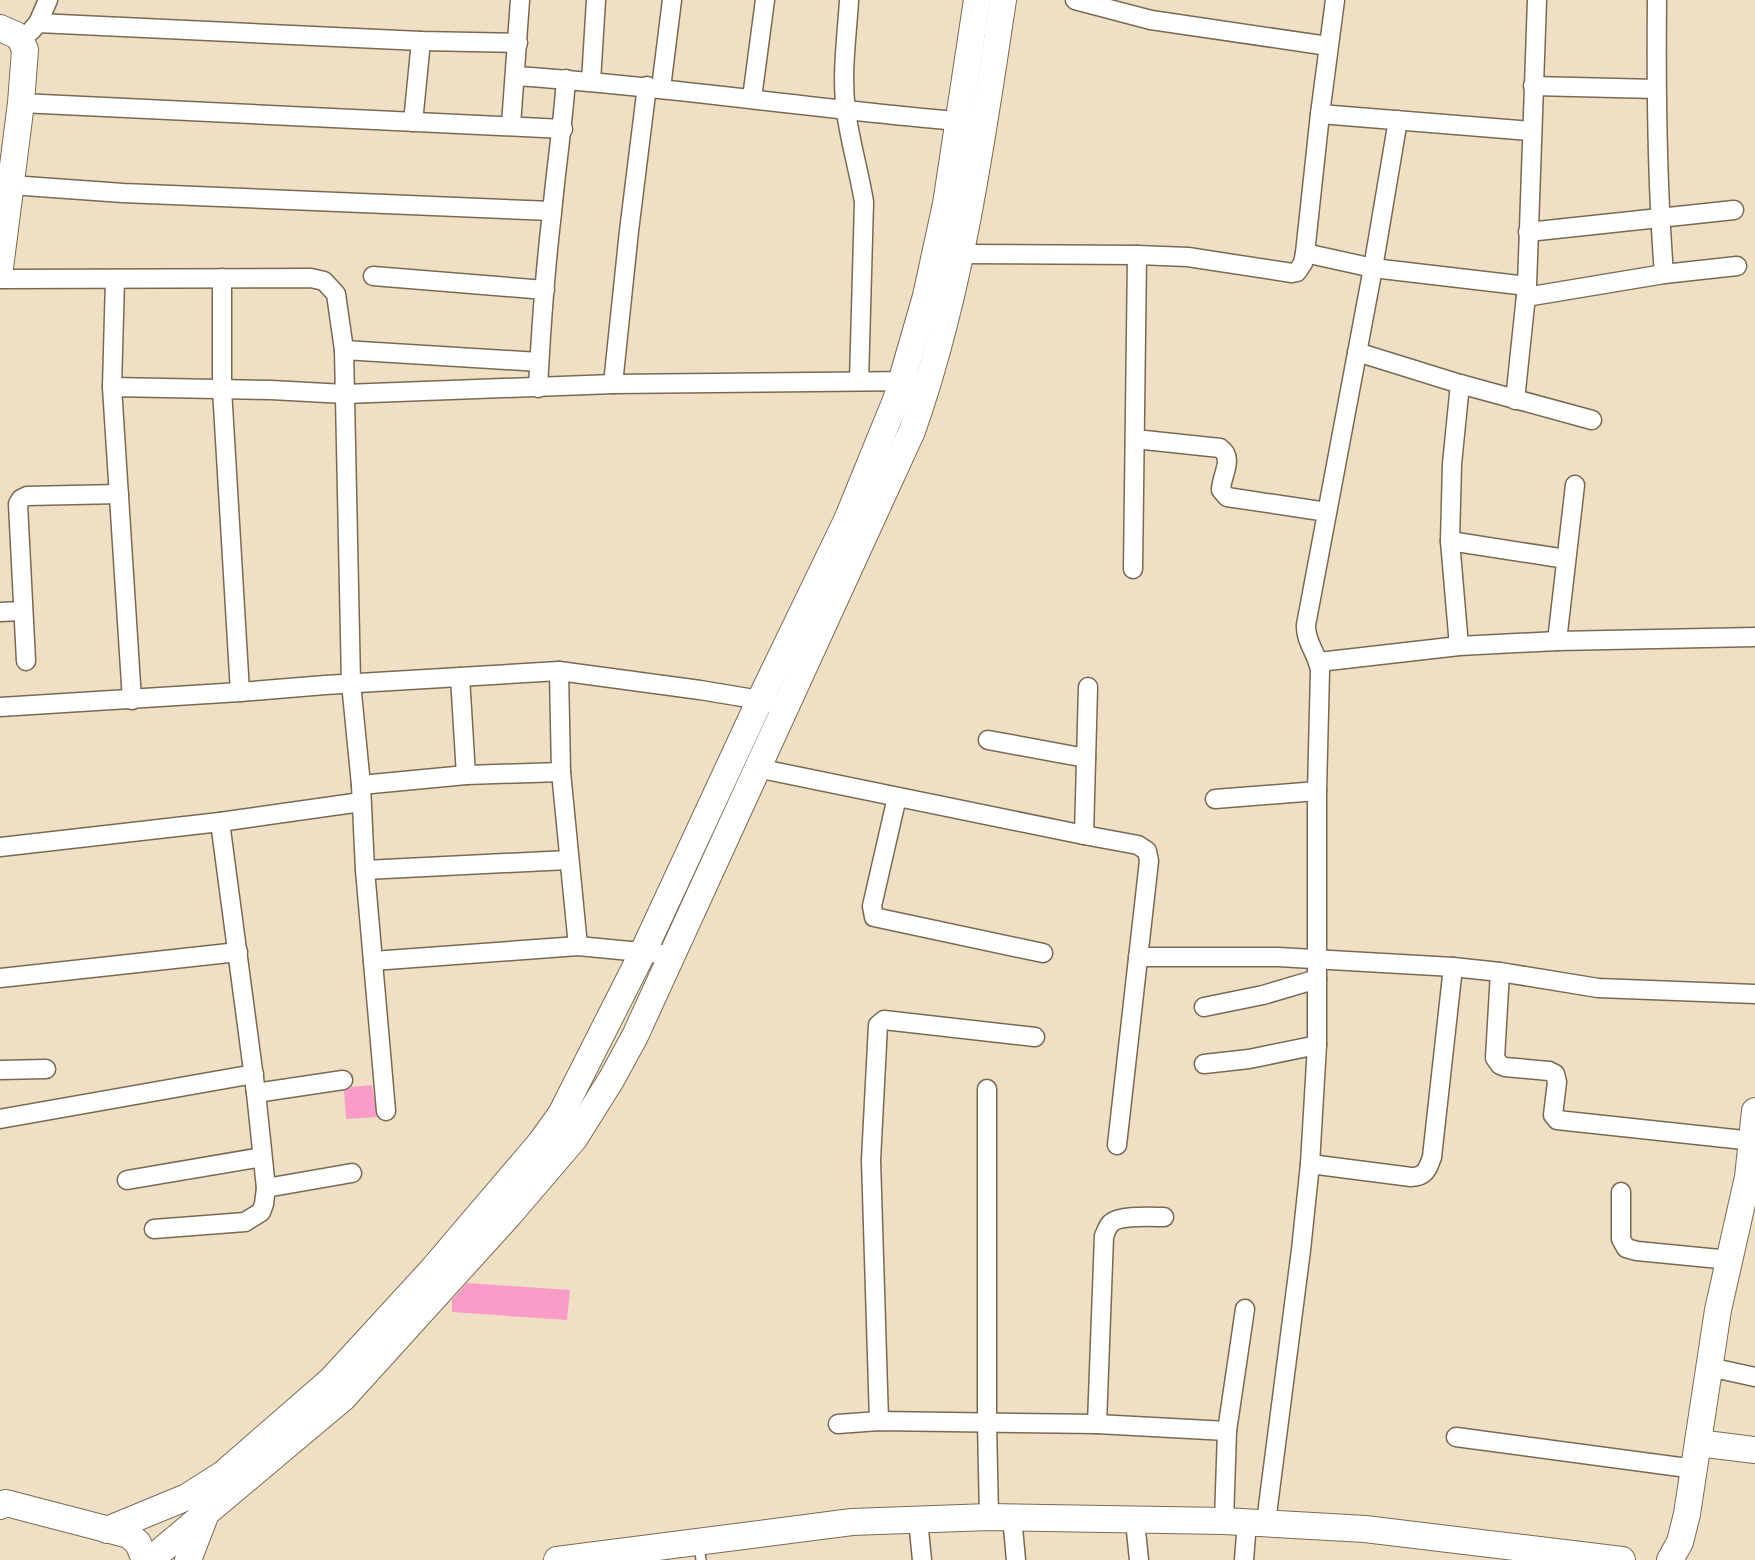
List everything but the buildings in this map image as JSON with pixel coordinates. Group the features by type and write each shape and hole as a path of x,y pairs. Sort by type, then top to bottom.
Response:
{"street":[{"path":"20,30 48,0"},
{"path":"511,125 520,0"},
{"path":"591,81 596,0"},
{"path":"613,384 654,87 672,0"},
{"path":"752,98 765,0"},
{"path":"849,0 844,81 846,110 864,202 859,381"},
{"path":"0,1506 6,1503 129,1535 138,1543 147,1560 343,1398 509,1215 574,1139 635,1036 912,431 929,382 960,254 972,122 977,0"},
{"path":"107,1530 186,1497 223,1474 331,1380 432,1270 541,1142 561,1114 643,951 847,520 896,400 926,296 946,204 972,122 1003,0"},
{"path":"1075,0 1168,23 1328,46"},
{"path":"960,254 1188,257 1297,272 1305,253 1335,0"},
{"path":"1515,400 1527,291 1537,0"},
{"path":"1657,0 1656,89 1664,274"},
{"path":"20,30 518,43"},
{"path":"0,268 7,192 21,103 25,50 20,30"},
{"path":"413,122 421,41"},
{"path":"516,76 654,87 846,110 972,122"},
{"path":"538,388 544,290 563,129 566,79"},
{"path":"1533,86 1656,89"},
{"path":"21,103 563,129"},
{"path":"1320,114 1532,131"},
{"path":"1244,1560 1246,1522 1301,1250 1310,1164 1317,1046 1318,662 1305,634 1305,625 1373,268 1398,120"},
{"path":"7,192 123,193 552,211"},
{"path":"1528,232 1734,210"},
{"path":"1305,253 1373,268 1527,291 1737,266"},
{"path":"1132,569 1137,255"},
{"path":"373,276 544,290"},
{"path":"222,278 222,389 240,692"},
{"path":"0,279 311,278 324,281 336,294 344,350 351,683 386,1111"},
{"path":"115,279 112,387 132,700"},
{"path":"344,350 539,362"},
{"path":"1357,352 1515,400 1592,420"},
{"path":"112,387 345,394 613,384 929,382"},
{"path":"1459,646 1450,541 1452,464 1460,384"},
{"path":"1135,439 1220,448 1228,460 1221,490 1227,497 1327,512"},
{"path":"1557,641 1575,485"},
{"path":"26,661 17,510 21,499 27,496 119,494"},
{"path":"1450,541 1566,559"},
{"path":"0,612 23,611"},
{"path":"1318,662 1459,646 1557,641 1755,637"},
{"path":"0,707 560,671 760,700 786,707"},
{"path":"560,671 561,772 578,946"},
{"path":"460,677 466,775"},
{"path":"1083,835 1088,687"},
{"path":"988,740 1086,758"},
{"path":"757,768 1138,845 1147,851 1149,861 1117,1145"},
{"path":"0,847 220,822 361,793 466,775 561,772"},
{"path":"1215,799 1317,791"},
{"path":"897,796 872,906 874,917 1043,953"},
{"path":"154,1229 245,1222 261,1212 264,1204 266,1188 254,1074 220,822"},
{"path":"365,870 568,860"},
{"path":"373,961 578,946 672,955"},
{"path":"0,978 238,952"},
{"path":"1138,957 1258,956 1453,967 1598,988 1755,994"},
{"path":"1310,1164 1411,1177 1424,1174 1432,1157 1453,967"},
{"path":"1500,972 1495,1058 1500,1065 1505,1067 1549,1071 1555,1074 1557,1082 1553,1115 1557,1120 1753,1140"},
{"path":"1204,1007 1263,995 1317,979"},
{"path":"879,1420 871,1160 878,1025 884,1020 1035,1037"},
{"path":"1204,1064 1249,1059 1317,1046"},
{"path":"0,1070 46,1069"},
{"path":"0,1119 254,1074"},
{"path":"256,1093 343,1080"},
{"path":"987,1089 987,1423 1001,1517 1016,1560"},
{"path":"1670,1560 1680,1542 1695,1469 1718,1310 1748,1177 1755,1111"},
{"path":"127,1180 262,1157"},
{"path":"266,1188 352,1173"},
{"path":"1621,1192 1621,1239 1626,1248 1636,1251 1730,1260"},
{"path":"1097,1424 1104,1236 1110,1223 1118,1219 1164,1217"},
{"path":"1245,1309 1227,1431 1246,1522"},
{"path":"1709,1367 1755,1377"},
{"path":"838,1424 879,1420 1097,1424 1227,1431"},
{"path":"1456,1437 1695,1469"},
{"path":"1698,1443 1755,1450"},
{"path":"188,1560 206,1512"},
{"path":"557,1560 700,1550 852,1522 1001,1517 1246,1522 1377,1530 1622,1560"},
{"path":"918,1520 922,1560"},
{"path":"1135,1521 1138,1560"}]}
